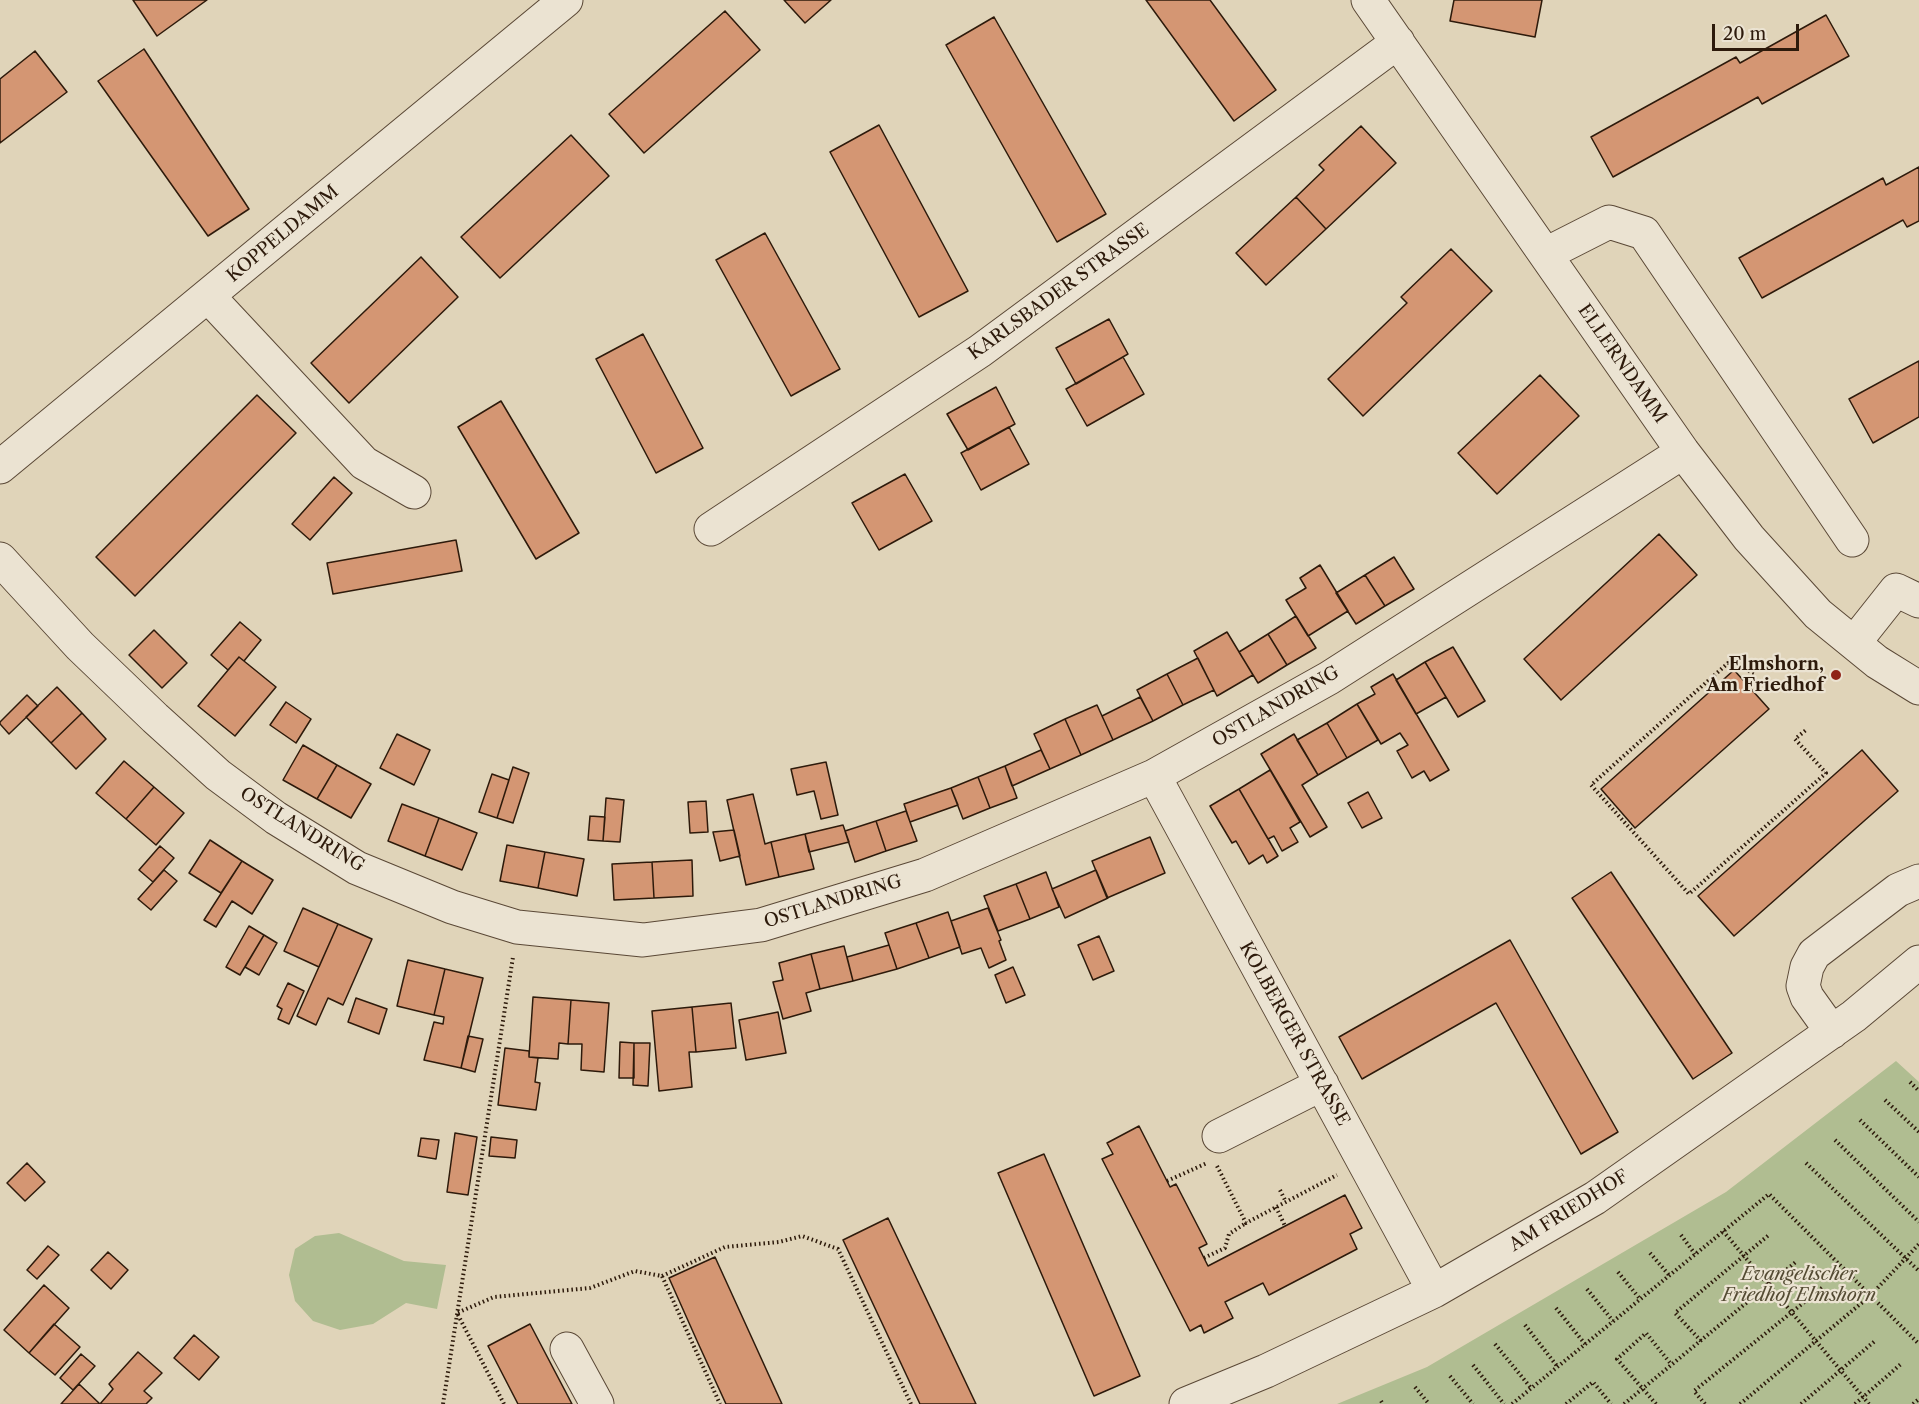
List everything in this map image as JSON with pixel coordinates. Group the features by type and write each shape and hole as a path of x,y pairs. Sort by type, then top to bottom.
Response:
{"street":[{"name":"ELLERNDAMM","path":"1368,0 1683,452 1749,538 1818,614 1877,662 1919,688"},
{"name":"KOPPELDAMM","path":"0,467 208,296 554,4"},
{"name":"KARLSBADER STRASSE","path":"711,529 980,351 1398,42"},
{"path":"1546,254 1609,222 1644,233 1852,540"},
{"path":"208,296 364,463 414,492"},
{"name":"OSTLANDRING","path":"0,559 80,646 154,718 218,775 276,818 357,868 452,907 518,927 643,940 761,925 925,874 1154,776 1329,678 1683,452"},
{"path":"1854,643 1896,590 1919,601"},
{"name":"KOLBERGER STRASSE","path":"1154,776 1434,1291"},
{"path":"1832,1032 1807,997 1803,986 1807,967 1814,954 1898,890 1919,882"},
{"name":"AM FRIEDHOF","path":"1186,1404 1266,1371 1434,1291 1594,1198 1832,1032 1919,962"},
{"path":"1219,1136 1322,1084"},
{"path":"567,1349 597,1404"}],"path":[{"path":"1754,672 1728,663 1591,785 1689,894 1826,773 1795,739 1806,730"},
{"path":"443,1404 518,927"},
{"path":"1910,1082 1919,1091"},
{"path":"1885,1100 1919,1132"},
{"path":"1860,1120 1919,1178"},
{"path":"1835,1140 1919,1222"},
{"path":"1167,1181 1213,1160 1246,1223"},
{"path":"1204,1258 1224,1248 1229,1234 1246,1223 1364,1161"},
{"path":"1806,1163 1919,1271"},
{"path":"1280,1190 1286,1202"},
{"path":"1512,1404 1769,1194 1919,1344"},
{"path":"1276,1207 1285,1226"},
{"path":"1723,1231 1869,1404"},
{"path":"1701,1341 1676,1313 1770,1234"},
{"path":"1681,1235 1695,1254"},
{"path":"662,1276 725,1247 779,1242 802,1236 838,1249 911,1404"},
{"path":"1740,1404 1870,1296 1919,1244"},
{"path":"1650,1253 1669,1275"},
{"path":"1624,1404 1797,1260"},
{"path":"1618,1272 1640,1299"},
{"path":"1705,1404 1694,1391 1823,1287"},
{"path":"1587,1289 1613,1321"},
{"path":"1556,1308 1585,1344"},
{"path":"1525,1325 1557,1366"},
{"path":"1656,1404 1617,1359 1646,1333 1671,1364"},
{"path":"1801,1404 1876,1340"},
{"path":"1495,1344 1531,1388"},
{"path":"1855,1404 1901,1364"},
{"path":"1473,1365 1504,1404"},
{"path":"1450,1376 1473,1404"},
{"path":"1566,1404 1593,1382 1611,1404"},
{"path":"1415,1387 1429,1404"},
{"path":"1913,1404 1919,1399"}],"green space":[{"name":"Evangelischer Friedhof Elmshorn","path":"1896,1061 1919,1082 1919,1404 1337,1404 1427,1367 1726,1192"},
{"path":"339,1233 404,1261 446,1265 437,1309 406,1303 373,1324 340,1330 313,1321 295,1301 289,1275 295,1249 315,1236"}],"building":[{"path":"133,0 207,0 157,36"},
{"path":"784,0 831,0 805,23"},
{"path":"1146,0 1210,0 1276,90 1234,121"},
{"path":"1454,0 1542,0 1535,37 1450,21"},
{"path":"725,11 760,50 644,153 609,114"},
{"path":"1826,15 1849,56 1762,104 1758,97 1613,177 1591,137 1736,57 1740,63"},
{"path":"994,17 1106,214 1057,242 946,45"},
{"path":"144,49 249,209 208,236 98,81"},
{"path":"35,51 67,92 0,143 0,79"},
{"path":"879,125 968,291 919,317 830,152"},
{"path":"1361,126 1396,163 1326,229 1296,197 1324,170 1319,165"},
{"path":"571,135 609,176 500,278 461,237"},
{"path":"1919,167 1919,221 1907,227 1903,220 1762,298 1739,258 1883,178 1886,185"},
{"path":"1296,197 1326,229 1266,285 1236,253"},
{"path":"765,233 840,369 791,396 716,260"},
{"path":"1451,249 1492,291 1363,416 1328,379 1407,303 1401,297"},
{"path":"421,257 458,297 349,403 311,363"},
{"path":"1109,319 1128,354 1076,384 1056,348"},
{"path":"643,334 703,448 656,473 596,359"},
{"path":"1123,357 1144,394 1087,426 1066,389"},
{"path":"1919,361 1919,417 1873,443 1849,399"},
{"path":"1540,375 1579,416 1497,494 1458,453"},
{"path":"996,387 1015,424 968,450 947,414"},
{"path":"257,395 296,433 135,596 96,557"},
{"path":"501,401 579,533 536,559 458,427"},
{"path":"1009,427 1029,464 981,490 961,453"},
{"path":"905,474 932,521 879,550 852,503"},
{"path":"334,477 352,493 310,540 292,524"},
{"path":"1659,534 1697,575 1561,700 1524,659"},
{"path":"456,540 462,571 333,594 327,563"},
{"path":"1394,557 1414,589 1385,606 1365,575"},
{"path":"1320,565 1348,611 1308,636 1286,600 1306,588 1300,578"},
{"path":"1365,575 1385,606 1356,624 1336,593"},
{"path":"1296,616 1316,648 1287,665 1268,634"},
{"path":"240,622 261,640 244,661 239,657 228,670 211,655"},
{"path":"154,630 187,663 162,688 129,655"},
{"path":"1227,632 1253,675 1217,696 1194,651"},
{"path":"1268,634 1287,665 1258,683 1239,652"},
{"path":"1453,647 1485,701 1458,717 1425,662"},
{"path":"239,657 276,687 235,736 198,706"},
{"path":"1198,658 1214,690 1183,705 1167,674"},
{"path":"1425,662 1446,697 1416,714 1396,680"},
{"path":"1734,670 1769,709 1635,828 1601,789"},
{"path":"1167,674 1183,705 1153,721 1137,690"},
{"path":"1393,674 1449,770 1430,781 1424,771 1412,778 1397,751 1408,745 1400,733 1381,744 1357,704 1375,694 1371,687"},
{"path":"57,687 82,713 51,743 26,717"},
{"path":"27,695 38,706 9,734 0,722"},
{"path":"1140,697 1153,721 1113,740 1102,716"},
{"path":"286,702 311,719 296,743 270,725"},
{"path":"1357,704 1378,740 1347,758 1327,723"},
{"path":"1097,705 1113,740 1081,755 1065,719"},
{"path":"82,713 106,739 76,769 51,743"},
{"path":"1065,719 1081,755 1050,769 1034,734"},
{"path":"1327,723 1347,758 1318,775 1297,740"},
{"path":"397,734 430,750 414,785 380,768"},
{"path":"1294,734 1318,775 1302,785 1327,827 1310,837 1261,754"},
{"path":"303,745 337,765 317,799 283,780"},
{"path":"1041,750 1050,769 1012,786 1005,766"},
{"path":"1862,750 1898,791 1734,936 1698,896"},
{"path":"124,761 154,787 126,819 96,793"},
{"path":"826,762 838,815 821,819 814,791 797,795 791,769"},
{"path":"337,765 371,784 351,818 317,799"},
{"path":"1005,766 1017,798 990,808 978,777"},
{"path":"513,767 529,773 513,823 497,818"},
{"path":"1270,770 1300,822 1290,828 1298,842 1282,851 1274,836 1268,839 1239,789"},
{"path":"492,774 509,780 497,818 479,812"},
{"path":"978,777 990,808 963,819 951,788"},
{"path":"154,787 184,813 156,845 126,819"},
{"path":"951,788 958,805 910,822 904,804"},
{"path":"1239,789 1278,856 1267,863 1263,855 1249,864 1236,841 1232,843 1210,806"},
{"path":"1368,792 1382,818 1362,828 1348,803"},
{"path":"753,794 765,844 771,842 779,877 746,885 727,800"},
{"path":"606,798 624,800 620,842 603,841"},
{"path":"706,801 708,832 690,833 688,802"},
{"path":"402,804 439,818 425,856 388,841"},
{"path":"906,811 917,841 886,851 876,821"},
{"path":"590,816 605,817 603,841 588,840"},
{"path":"439,818 477,833 462,870 425,856"},
{"path":"876,821 886,851 855,862 845,831"},
{"path":"843,825 849,842 809,852 805,834"},
{"path":"734,830 740,856 720,861 713,832"},
{"path":"805,834 814,869 779,877 771,842"},
{"path":"1150,837 1165,873 1107,898 1092,861"},
{"path":"210,840 242,861 221,893 189,873"},
{"path":"507,845 545,852 538,888 500,881"},
{"path":"160,846 174,858 153,882 139,870"},
{"path":"545,852 584,859 577,896 538,888"},
{"path":"692,860 693,896 654,898 652,862"},
{"path":"242,861 273,880 252,914 232,901 216,927 204,920"},
{"path":"652,862 654,898 614,900 612,864"},
{"path":"164,870 177,881 151,910 138,899"},
{"path":"1096,870 1108,898 1065,918 1052,889"},
{"path":"1046,872 1059,907 1030,919 1016,884"},
{"path":"1611,872 1732,1053 1693,1079 1572,898"},
{"path":"1016,884 1030,919 998,931 984,896"},
{"path":"303,908 338,924 319,967 284,951"},
{"path":"988,908 1001,940 999,941 1006,960 989,968 981,948 962,954 951,921"},
{"path":"948,912 960,947 929,958 916,923"},
{"path":"916,923 929,958 897,969 885,933"},
{"path":"338,924 372,939 343,1005 328,998 316,1025 297,1016"},
{"path":"249,926 264,935 240,975 226,967"},
{"path":"264,935 277,943 259,975 245,967"},
{"path":"1099,936 1114,971 1093,980 1078,945"},
{"path":"1510,940 1618,1132 1581,1154 1496,1003 1362,1079 1339,1037"},
{"path":"889,945 897,969 853,981 847,957"},
{"path":"844,946 853,981 820,989 811,954"},
{"path":"811,954 820,989 806,993 811,1011 783,1019 773,982 783,980 779,963"},
{"path":"408,960 445,969 434,1015 397,1006"},
{"path":"1013,967 1025,995 1006,1003 995,975"},
{"path":"445,969 483,978 461,1068 424,1060 434,1022 443,1024 444,1017 434,1015"},
{"path":"288,983 304,991 289,1024 278,1019 282,1009 277,1006"},
{"path":"533,997 571,1000 568,1044 559,1043 558,1059 529,1057"},
{"path":"356,998 387,1009 379,1034 348,1022"},
{"path":"571,1000 609,1003 604,1072 581,1070 582,1044 568,1044"},
{"path":"731,1003 736,1048 696,1052 692,1007"},
{"path":"692,1007 696,1052 689,1052 692,1087 659,1091 652,1011"},
{"path":"778,1012 786,1053 746,1060 739,1020"},
{"path":"468,1036 483,1039 475,1072 461,1068"},
{"path":"620,1042 634,1043 634,1078 619,1078"},
{"path":"634,1043 650,1043 648,1086 633,1085"},
{"path":"505,1048 529,1051 529,1057 538,1058 535,1082 540,1083 536,1110 498,1105"},
{"path":"1139,1126 1170,1187 1176,1184 1207,1244 1199,1248 1208,1266 1345,1195 1362,1228 1350,1234 1357,1249 1269,1295 1263,1283 1225,1302 1233,1318 1204,1333 1201,1325 1190,1331 1102,1159 1113,1154 1107,1143"},
{"path":"455,1133 477,1137 468,1195 447,1192"},
{"path":"491,1137 517,1140 515,1158 489,1156"},
{"path":"421,1138 439,1140 436,1159 418,1156"},
{"path":"1044,1154 1140,1376 1094,1396 998,1173"},
{"path":"27,1163 45,1182 25,1201 7,1183"},
{"path":"888,1218 976,1404 920,1404 843,1240"},
{"path":"48,1246 59,1255 37,1279 27,1270"},
{"path":"108,1252 128,1270 111,1289 91,1270"},
{"path":"715,1257 782,1404 726,1404 698,1343 669,1278"},
{"path":"44,1285 69,1308 29,1353 4,1330"},
{"path":"54,1324 80,1347 55,1375 29,1353"},
{"path":"530,1324 572,1404 518,1404 488,1346"},
{"path":"194,1335 219,1357 199,1380 174,1358"},
{"path":"138,1352 162,1373 144,1391 152,1398 146,1404 100,1404 113,1389 109,1384"},
{"path":"81,1354 95,1366 73,1390 60,1378"},
{"path":"79,1384 100,1404 61,1404"}],"place":[{"name":"Elmshorn, Am Friedhof","path":"1836,675"}]}
